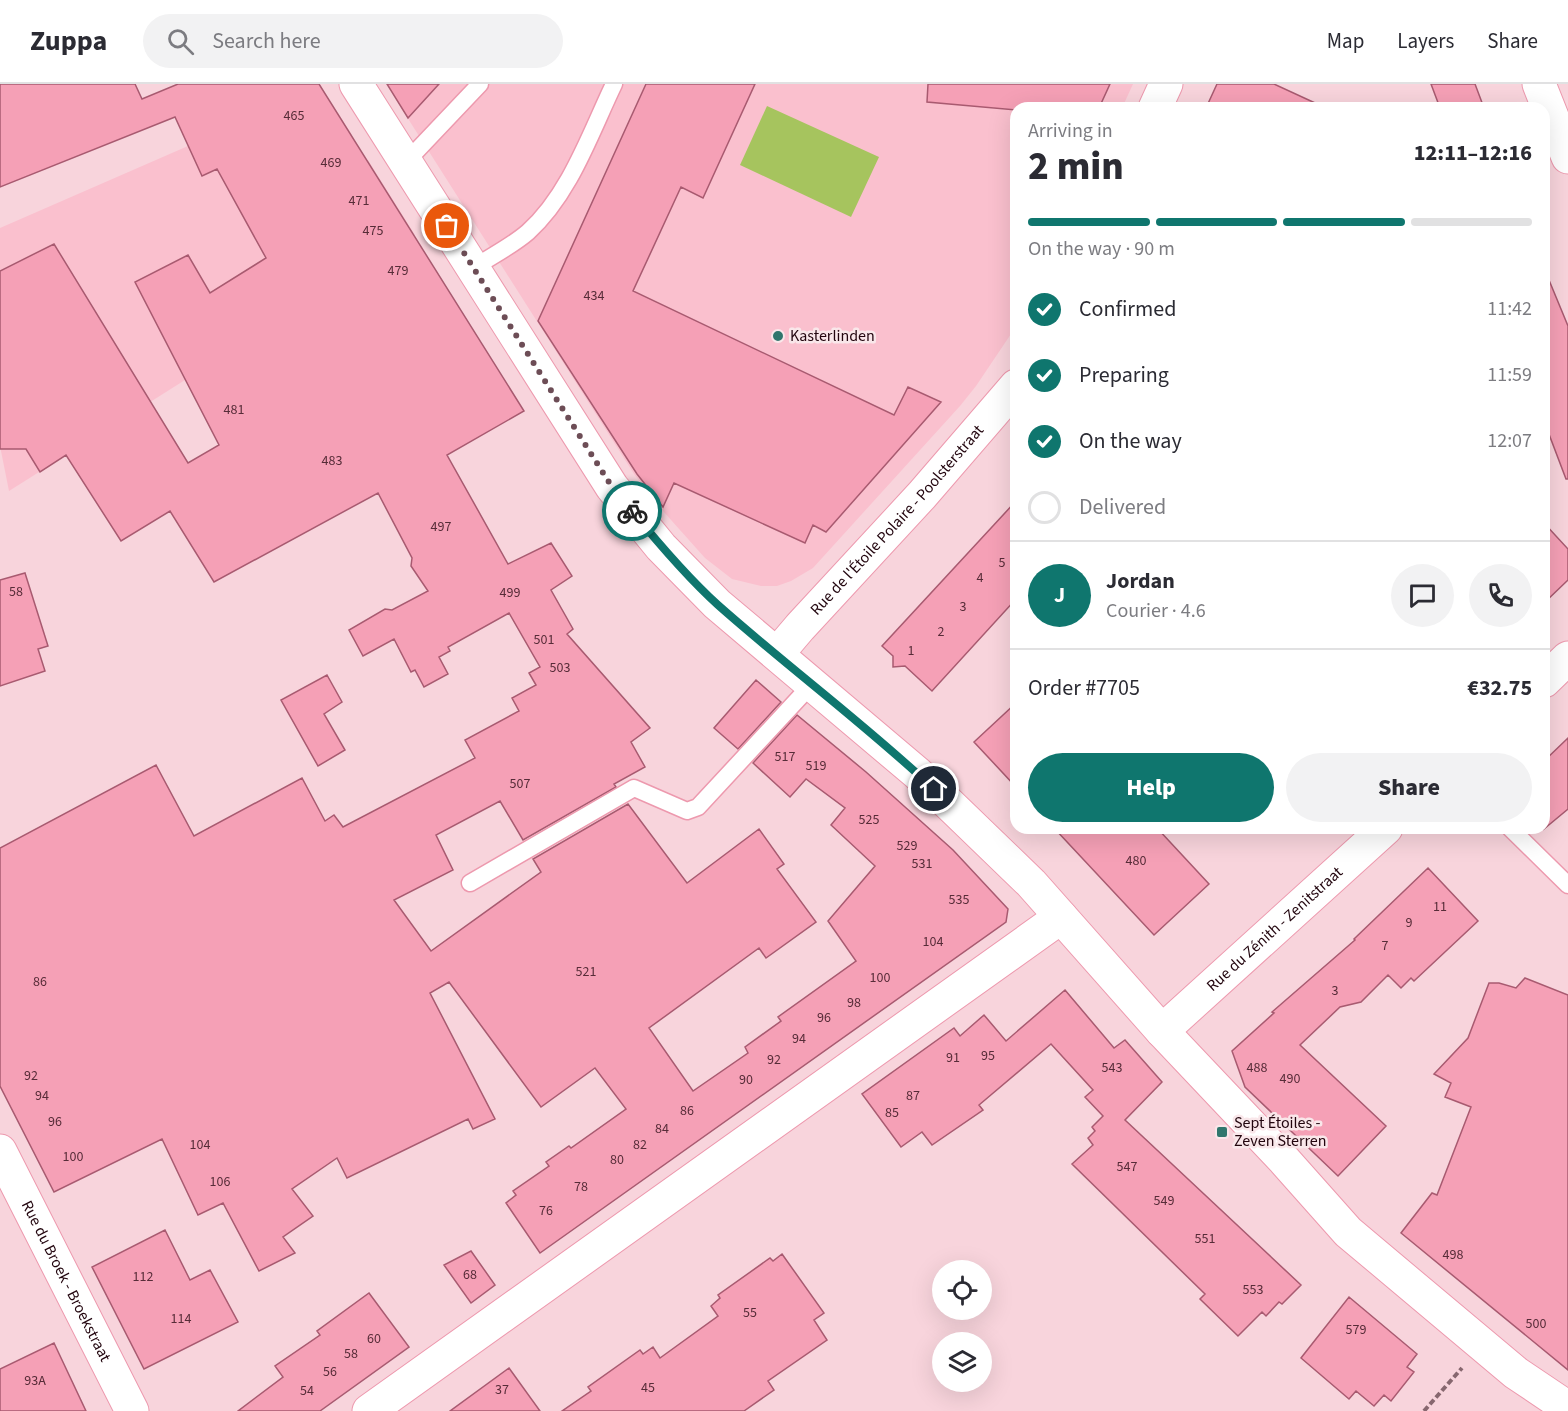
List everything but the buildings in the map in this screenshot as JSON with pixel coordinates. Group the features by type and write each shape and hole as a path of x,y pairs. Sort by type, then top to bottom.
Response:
{"street":[{"path":"356,84 612,487 662,547 717,604 917,773 1031,883 1162,1031 1284,1160 1348,1232 1482,1345 1568,1408"},
{"path":"1158,102 1166,84"},
{"path":"1539,84 1546,102"},
{"path":"1550,112 1568,157"},
{"name":"Rue de l'Étoile Polaire - Poolsterstraat","path":"777,654 922,495 1010,393"},
{"path":"1550,675 1568,658"},
{"name":"Rue du Zénith - Zenitstraat","path":"1162,1031 1379,834"},
{"path":"369,1411 1061,917"},
{"name":"Rue du Broek - Broekstraat","path":"0,1150 132,1411"}],"lane":[{"path":"406,162 480,84"},
{"path":"474,268 527,232 554,202 576,166 614,84"},
{"path":"470,883 634,788 687,811 698,807 812,684"},
{"path":"1516,834 1568,885"}],"path":[{"path":"1424,1411 1482,1345"}],"shaded area":[{"name":"Kasterlinden","path":"386,84 1133,84 1125,102 1010,102 1010,335 960,406 813,568 777,586 761,586 732,579 705,558 634,474"},
{"path":"338,113 352,135 234,199 248,224 368,160 415,235 9,491 0,446 0,228 188,146 202,175"}],"green space":[{"path":"767,106 879,157 851,217 740,165"}],"way so far":[{"path":"447,226 612,487 632,511"}],"place":[{"name":"Kasterlinden","path":"778,336"},
{"name":"Sept Étoiles - Zeven Sterren","path":"1222,1132"}],"route":[{"path":"632,511 662,547 717,604 835,702 934,789"}]}
